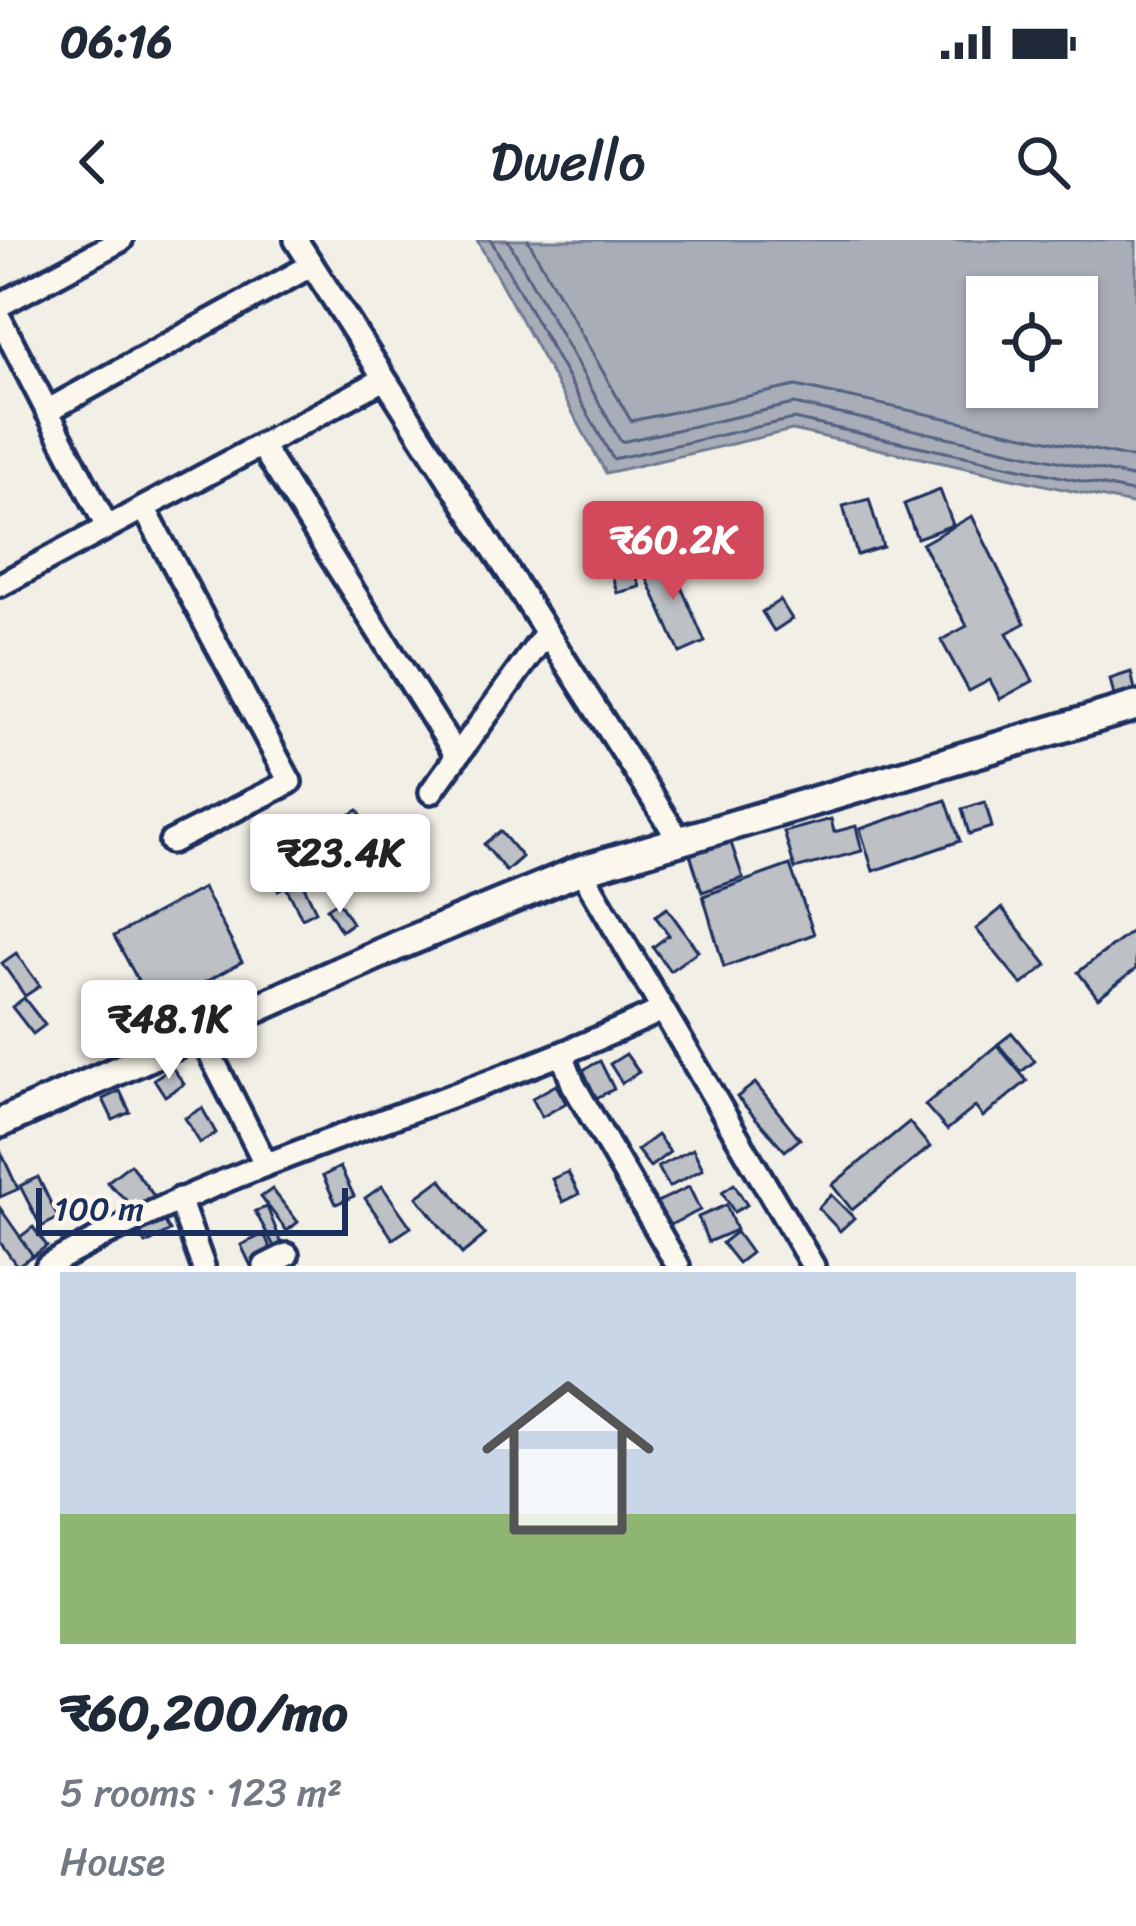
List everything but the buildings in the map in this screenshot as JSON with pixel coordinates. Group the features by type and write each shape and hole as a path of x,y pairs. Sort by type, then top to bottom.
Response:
{"street":[{"path":"0,305 121,240"},
{"path":"296,240 680,841"},
{"path":"47,411 312,265"},
{"path":"0,319 107,527"},
{"path":"0,585 384,379"},
{"path":"262,447 457,756"},
{"path":"144,508 290,782 172,842"},
{"path":"431,792 546,634"},
{"path":"0,1123 581,870 1136,706"},
{"path":"581,870 814,1266"},
{"path":"47,1266 179,1198 265,1162 563,1056 660,1011"},
{"path":"200,1034 265,1162"},
{"path":"563,1056 573,1084 671,1264"},
{"path":"179,1198 203,1266"},
{"path":"265,1266 287,1256"}],"water":[{"path":"477,240 1136,240 1136,505 792,430 606,473"}]}
